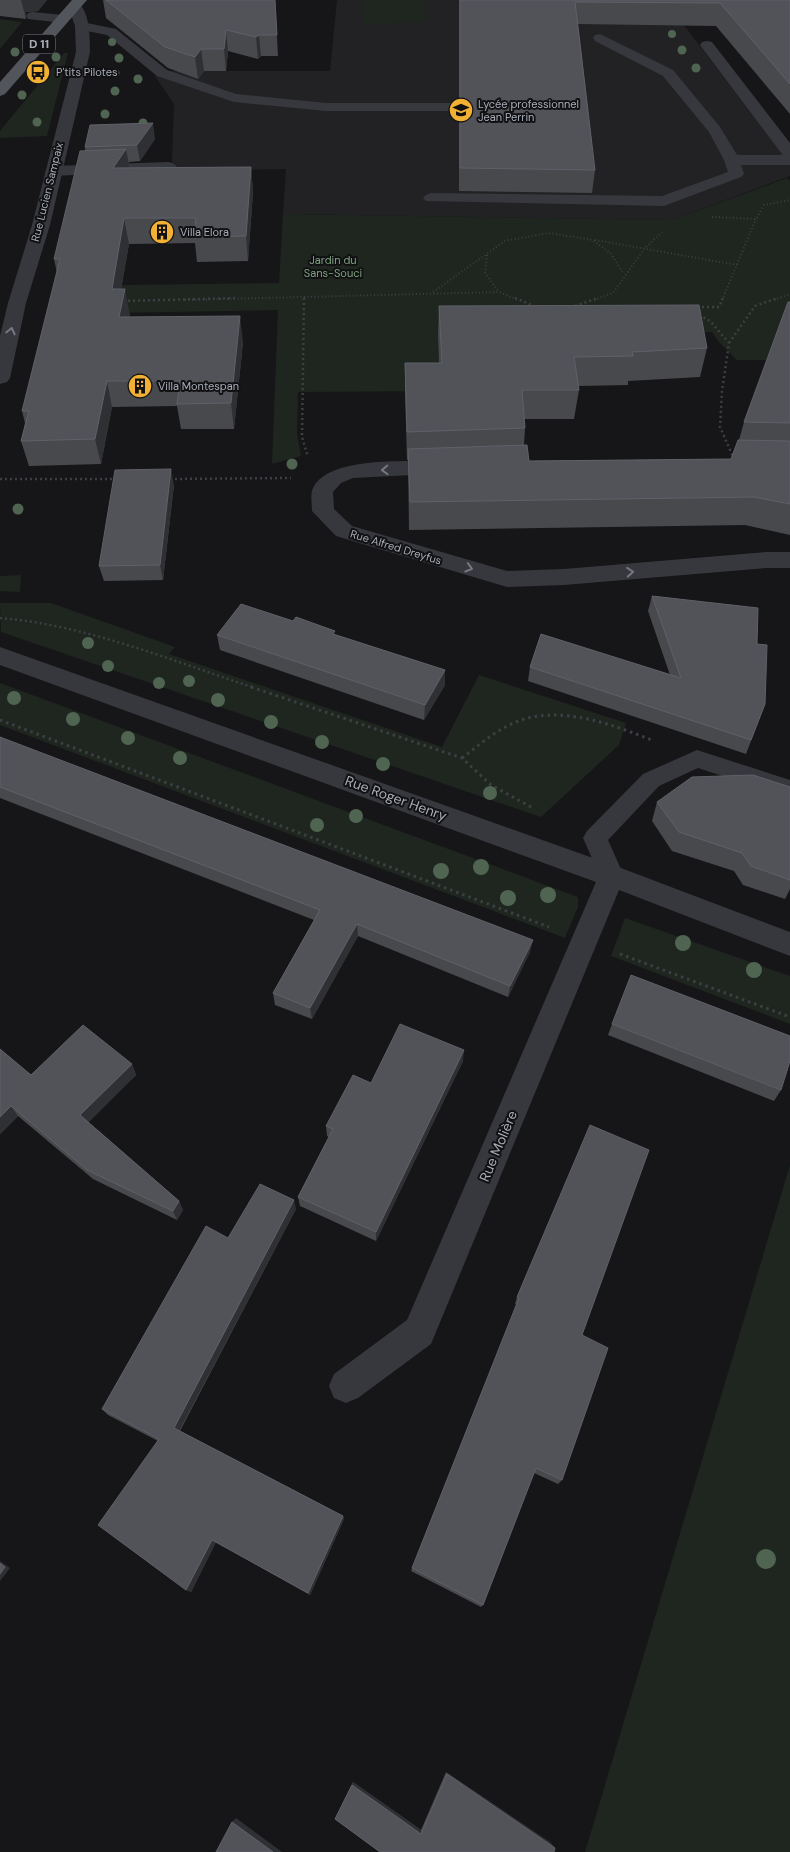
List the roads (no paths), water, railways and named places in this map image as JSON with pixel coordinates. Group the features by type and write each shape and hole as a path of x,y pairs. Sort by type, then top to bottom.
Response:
{"main road":[{"name":"D 11","path":"0,90 78,3"}],"street":[{"name":"Rue Lucien Sampaix","path":"0,378 17,303 40,226 83,52 82,26 78,3"},
{"path":"707,45 790,154"},
{"name":"Rue Alfred Dreyfus","path":"469,467 350,471 328,478 322,490 323,511 344,531 507,579 564,577 757,560 790,560"},
{"name":"Rue Roger Henry","path":"0,656 612,876 790,944"},
{"name":"Rue Molière","path":"346,1386 419,1332 612,876"}],"lane":[{"path":"33,16 63,19"},
{"path":"82,26 111,32 162,73 234,98 326,107 448,108"},
{"path":"431,198 664,201 736,174 732,160 715,130 668,72 600,38"},
{"path":"732,160 790,160"},
{"path":"53,171 170,167"},
{"path":"612,876 595,838 651,780 698,759 790,789"}],"place":[{"name":"P'tits Pilotes","path":"38,72"},
{"name":"Lycée professionnel Jean Perrin","path":"461,110"},
{"name":"Villa Elora","path":"162,232"},
{"name":"Villa Montespan","path":"140,386"}],"park label":[{"name":"Jardin du Sans-Souci","path":"333,266"}]}
